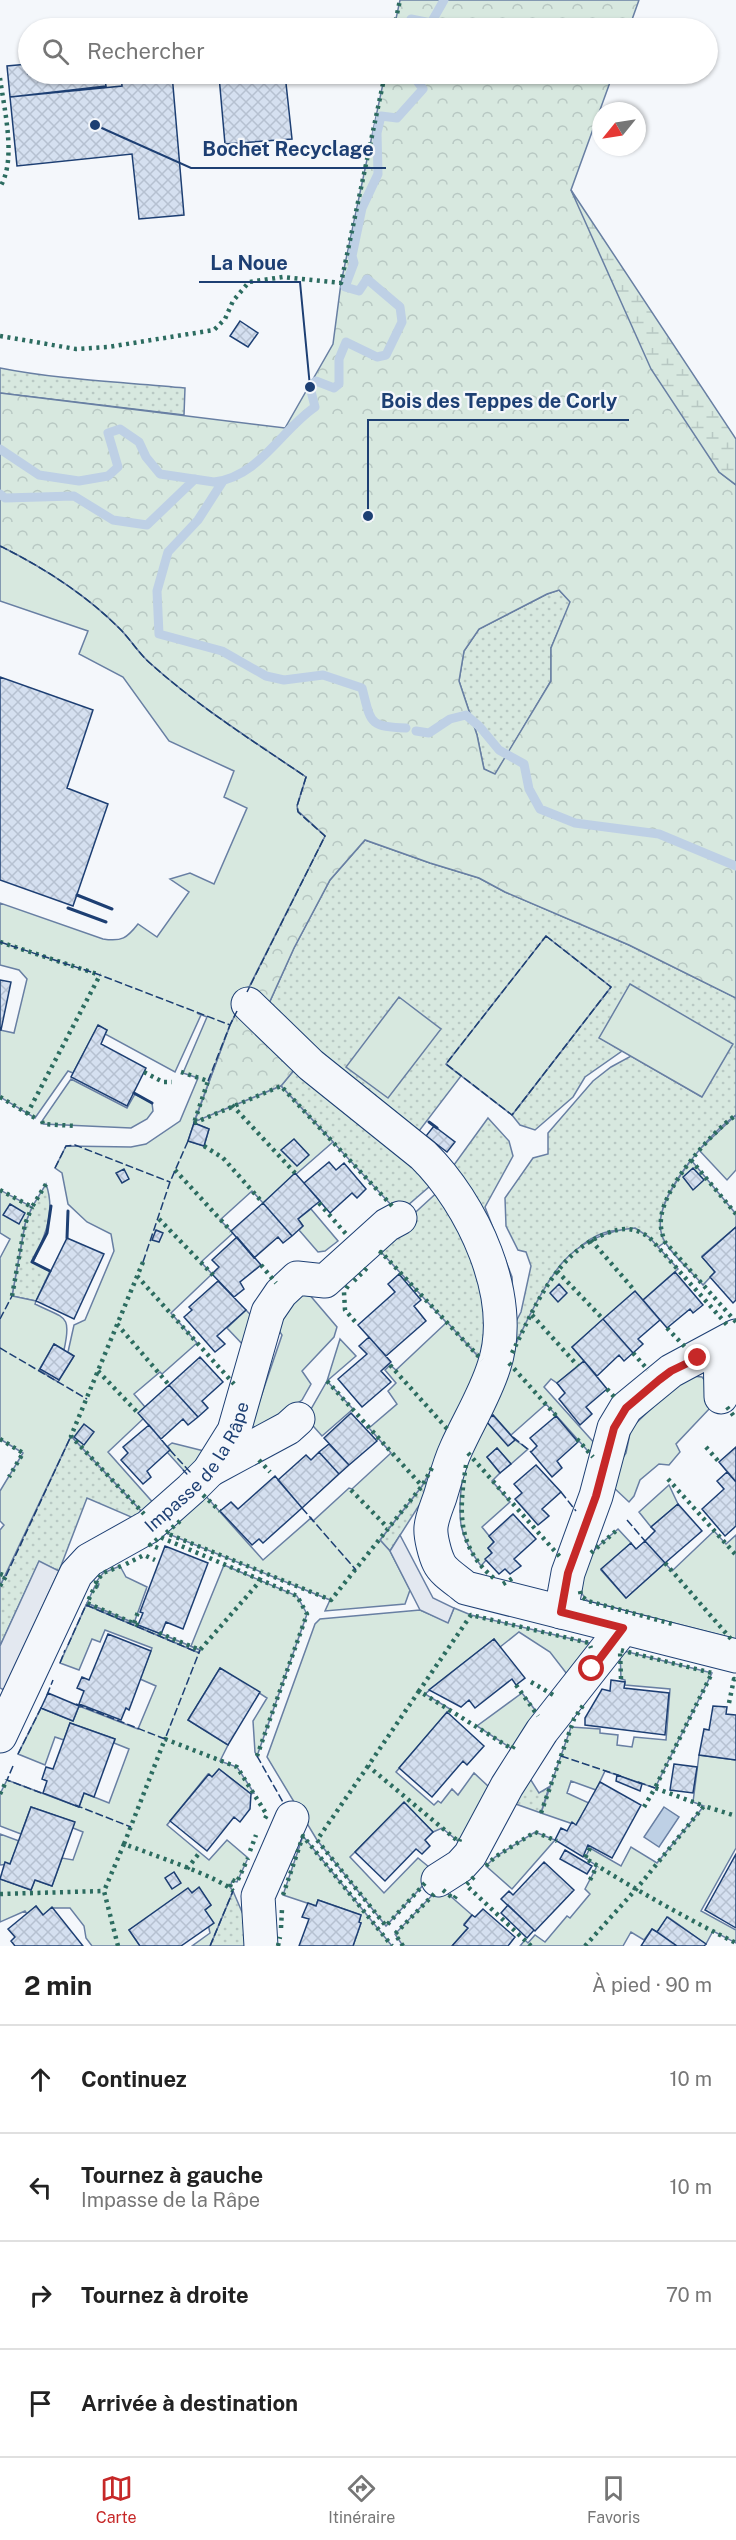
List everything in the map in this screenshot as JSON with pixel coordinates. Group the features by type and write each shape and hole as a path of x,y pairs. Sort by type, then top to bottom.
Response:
{"street":[{"path":"248,1004 311,1065 416,1149 436,1168 456,1194 467,1214 489,1267 500,1310 499,1341 494,1366 451,1459 431,1528 439,1564 466,1587 736,1656"},
{"name":"Impasse de la Râpe","path":"0,1736 76,1574 89,1560 148,1527 192,1489 208,1471 234,1431 268,1312 279,1295 297,1278 325,1281 387,1225 400,1218"},
{"path":"561,1612 568,1573 596,1496 614,1428 626,1408 665,1376 728,1341"},
{"path":"722,1397 728,1341"},
{"path":"208,1471 288,1428 298,1419"},
{"path":"438,1880 460,1866 470,1855 507,1786 542,1731 623,1628"},
{"path":"261,1946 258,1896 292,1818"}],"green space":[{"path":"400,0 639,0 633,18 396,18"},
{"path":"383,84 609,84 603,102 592,102 592,132 571,190 719,472 736,485 736,998 629,945 505,892 479,878 365,840 330,880 294,948 266,1010 248,989 325,836 298,812 297,806 306,777 226,723 168,679 146,660 107,616 78,593 32,563 0,546 0,393 285,428 333,344 341,283","holes":["559,590 570,602 551,648 551,681 495,774 484,769 477,735 459,681 464,651 479,629"]},
{"path":"571,190 736,439 736,485 719,472 651,369"},
{"path":"0,368 69,378 185,388 184,415 0,393"},
{"path":"0,546 32,563 78,593 107,616 147,660 169,680 306,777 297,806 298,811 325,836 230,1025 194,1122 281,1086 333,1142 263,1203 252,1191 220,1220 233,1233 201,1262 212,1274 171,1313 197,1343 162,1374 160,1372 134,1394 145,1407 143,1419 108,1452 156,1506 145,1515 71,1436 0,1586 0,1530 4,1525 0,1521 0,1491 23,1453 0,1439 0,1258 10,1239 0,1233 0,1190 32,1207 25,1224 12,1296 36,1301 35,1304 64,1319 67,1330 64,1350 54,1344 39,1370 58,1382 74,1356 68,1352 74,1325 85,1320 114,1251 111,1234 87,1222 68,1204 62,1173 55,1168 66,1146 131,1147 146,1144 180,1121 198,1078 183,1073 207,1017 197,1013 201,1015 175,1072 105,1034 107,1030 98,1026 73,1073 68,1071 35,1118 0,1097 0,1030 14,1033 27,979 19,970 0,965 0,903 103,939 124,938 138,924 157,937 189,892 170,879 190,873 214,884 247,808 224,797 234,771 169,741 123,677 79,654 88,631 0,601","holes":["194,1123 209,1129 204,1146 188,1141"]},
{"path":"559,590 571,602 551,648 551,681 495,775 484,769 477,735 459,681 464,651 479,629"},
{"path":"365,840 479,878 505,892 629,945 736,998 736,1115 702,1147 670,1192 661,1219 665,1242 658,1247 646,1237 630,1232 609,1232 589,1240 571,1255 540,1298 508,1362 505,1342 521,1312 531,1266 526,1252 518,1250 506,1226 505,1198 533,1158 548,1154 548,1133 593,1081 611,1067 631,1056 702,1097 599,1037 622,1051 585,1077 573,1097 535,1130 520,1125 512,1115 611,987 447,1065 461,1076 413,1139 266,1010 294,948 330,880"},
{"path":"546,936 611,987 512,1115 446,1064"},
{"path":"630,984 733,1044 702,1097 599,1038"},
{"path":"399,997 441,1029 388,1098 346,1067"},
{"path":"238,1009 299,1064 281,1086 194,1123 230,1025"},
{"path":"299,1064 437,1180 400,1212 393,1207 281,1086"},
{"path":"71,1079 127,1108 135,1094 152,1103 153,1111 147,1119 131,1128 43,1124 42,1121"},
{"path":"736,1115 736,1170 727,1180 699,1150"},
{"path":"488,1118 509,1141 513,1156 485,1207 512,1277 513,1296 451,1169"},
{"path":"691,1160 736,1214 736,1227 702,1256 715,1272 703,1285 673,1253 661,1232 660,1221 667,1199"},
{"path":"46,1184 50,1204 48,1224 33,1262 50,1271 36,1301 12,1296 25,1224"},
{"path":"442,1188 485,1277 484,1363 381,1252 406,1221"},
{"path":"311,1209 338,1241 325,1251 318,1252 299,1230 303,1226 298,1219"},
{"path":"635,1228 649,1237 678,1269 643,1300 635,1292 572,1347 584,1361 557,1383 551,1379 544,1387 597,1446 595,1459 546,1404 511,1435 493,1415 487,1420 509,1445 515,1440 528,1449 511,1464 497,1448 487,1457 500,1473 492,1481 510,1502 482,1527 494,1542 488,1548 492,1553 481,1566 469,1547 461,1525 462,1478 470,1445 515,1346 542,1292 569,1256 595,1238 615,1231"},
{"path":"298,1292 308,1293 337,1327 334,1337 302,1371 311,1384 302,1400 257,1432 251,1426 282,1335 276,1326"},
{"path":"246,1310 259,1324 249,1351 227,1328"},
{"path":"447,1322 484,1363 446,1443 422,1486 380,1540 390,1551 410,1590 405,1604 325,1611 330,1600 166,1533 204,1494 263,1560 311,1518 313,1521 349,1488 352,1489 391,1453 369,1428 397,1404 388,1391 396,1383 385,1370 390,1365 396,1370"},
{"path":"340,1339 356,1356 327,1381"},
{"path":"692,1376 702,1377 713,1390 711,1407 676,1444 680,1452 669,1465 659,1464 640,1480 629,1502 612,1486 612,1475 626,1453 631,1428 679,1382"},
{"path":"327,1381 353,1409 322,1436 306,1418"},
{"path":"71,1436 145,1515 138,1520 87,1498 59,1571 39,1562 0,1646 0,1586"},
{"path":"172,1443 204,1451 187,1474 167,1452 170,1450 168,1446"},
{"path":"446,1443 434,1482 390,1551 380,1540 422,1486"},
{"path":"669,1485 678,1504 651,1527 639,1512"},
{"path":"618,1529 631,1543 601,1570 626,1598 665,1563 672,1571 714,1531 726,1544 736,1535 736,1639 588,1601 584,1597 581,1585 584,1566 593,1551"},
{"path":"224,1565 297,1596 307,1614 257,1756 253,1721 267,1698 220,1668 188,1720 228,1745 220,1761 237,1767 254,1793 251,1794 219,1769 212,1777 208,1774 167,1825 209,1860 227,1840 248,1858 237,1882 232,1881 230,1887 233,1891 210,1946 192,1946 210,1933 205,1910 211,1905 199,1888 129,1930 140,1946 92,1946 86,1938 84,1926 70,1908 52,1908 43,1915 36,1906 27,1914 25,1911 0,1922 0,1879 31,1890 35,1880 52,1886 62,1858 73,1860 83,1832 73,1828 74,1822 31,1807 21,1834 0,1826 0,1794 7,1780 79,1807 84,1793 109,1803 129,1749 114,1743 115,1739 70,1723 64,1740 55,1737 45,1765 18,1754 41,1708 73,1721 79,1706 138,1729 156,1686 140,1679 152,1648 105,1630 100,1642 92,1639 79,1670 60,1663 86,1605 199,1653 200,1650 191,1646"},
{"path":"120,1566 126,1577 147,1587 134,1623 87,1603 95,1586 98,1587 99,1584 96,1582 103,1573"},
{"path":"87,1603 200,1650 199,1653 86,1605"},
{"path":"454,1608 471,1615 589,1643 592,1647 570,1678 550,1652 519,1632 500,1647 494,1639 425,1694 450,1709 396,1772 434,1805 438,1801 441,1803 452,1789 458,1795 474,1773 489,1787 459,1842 442,1828 433,1832 404,1803 350,1857 384,1893 418,1858 435,1872 386,1926 317,1840 267,1757 315,1624 320,1619 420,1610 448,1622"},
{"path":"620,1650 712,1673 655,1788 605,1771 596,1790 571,1781 567,1793 589,1803 576,1825 541,1813 571,1727 600,1729 600,1733 618,1735 617,1745 632,1747 634,1737 666,1740 670,1689 625,1685 625,1680 621,1679"},
{"path":"522,1693 539,1715 512,1749 477,1726"},
{"path":"699,1755 736,1760 736,1848 701,1911 736,1930 736,1943 713,1931 706,1944 668,1917 657,1932 652,1929 644,1940 631,1932 623,1946 520,1946 525,1940 528,1943 535,1935 545,1942 567,1916 570,1918 590,1894 585,1889 597,1866 585,1858 590,1848 621,1866 631,1847 657,1863 704,1806 693,1802"},
{"path":"529,1777 539,1793 549,1787 541,1813 513,1803"},
{"path":"535,1832 555,1840 512,1889 486,1866 495,1857"},
{"path":"0,1834 19,1841 10,1864 0,1865"},
{"path":"303,1836 392,1946 353,1946 361,1923 359,1922 361,1915 318,1900 316,1906 283,1895"},
{"path":"440,1887 472,1915 464,1924 468,1928 452,1946 403,1946 395,1934"},
{"path":"233,1891 245,1919 249,1946 210,1946"}],"shaded area":[{"path":"400,1535 433,1598 454,1608 448,1623 420,1610 390,1551"},
{"path":"39,1561 59,1571 4,1690 0,1688 0,1646"}],"water":[{"path":"664,1807 679,1817 659,1847 644,1837"}],"building":[{"path":"18,65 18,84 106,84 106,86 10,97 7,66"},
{"path":"122,84 173,84 184,215 139,219 132,154 17,166 10,97 122,86"},
{"path":"220,84 286,84 292,139 225,144"},
{"path":"240,321 258,333 248,347 230,336"},
{"path":"0,677 93,710 67,788 108,804 73,906 0,880"},
{"path":"0,980 11,982 1,1030 0,1030"},
{"path":"98,1025 107,1030 101,1044 146,1068 127,1106 71,1077"},
{"path":"194,1123 209,1129 204,1146 188,1141"},
{"path":"434,1126 455,1142 447,1152 426,1136"},
{"path":"294,1139 309,1155 297,1166 281,1150"},
{"path":"329,1162 336,1170 344,1163 366,1189 357,1198 352,1193 330,1213 304,1183"},
{"path":"693,1168 704,1180 693,1190 683,1177"},
{"path":"124,1169 129,1179 122,1183 116,1173"},
{"path":"295,1173 320,1201 298,1219 303,1226 292,1236 263,1203"},
{"path":"263,1203 292,1236 283,1243 278,1237 254,1258 231,1231"},
{"path":"10,1204 25,1213 19,1224 3,1215"},
{"path":"736,1227 736,1300 733,1303 710,1277 715,1272 702,1257"},
{"path":"156,1230 163,1233 159,1242 152,1240"},
{"path":"237,1237 261,1265 240,1282 244,1289 234,1297 212,1274 219,1267 212,1260"},
{"path":"67,1238 104,1254 74,1319 36,1301"},
{"path":"675,1272 703,1305 693,1313 690,1309 667,1328 643,1300"},
{"path":"399,1274 421,1300 414,1306 426,1321 386,1356 358,1325 395,1292 388,1284"},
{"path":"218,1281 246,1310 217,1336 225,1344 215,1352 184,1317 192,1310 189,1307"},
{"path":"559,1284 567,1293 558,1302 550,1293"},
{"path":"635,1291 660,1320 638,1339 643,1344 633,1353 603,1319"},
{"path":"603,1319 633,1353 624,1361 619,1355 597,1376 572,1347"},
{"path":"369,1337 391,1362 381,1371 391,1382 362,1407 338,1379 367,1354 359,1346"},
{"path":"54,1344 74,1356 59,1380 40,1369"},
{"path":"200,1357 223,1382 202,1401 208,1408 198,1417 169,1385"},
{"path":"584,1361 607,1389 586,1407 592,1414 580,1425 559,1399 565,1393 557,1383"},
{"path":"169,1385 198,1417 188,1425 183,1419 161,1439 138,1413"},
{"path":"351,1413 377,1441 349,1465 324,1438"},
{"path":"493,1415 515,1440 508,1446 486,1421"},
{"path":"556,1416 578,1442 557,1461 562,1468 552,1477 531,1452 537,1446 530,1438"},
{"path":"84,1424 94,1432 84,1445 74,1437"},
{"path":"149,1425 170,1450 147,1471 151,1477 143,1484 121,1460 128,1453 123,1447"},
{"path":"329,1444 349,1465 339,1474 319,1452"},
{"path":"736,1447 736,1482 719,1462"},
{"path":"497,1448 511,1464 500,1473 487,1457"},
{"path":"319,1452 339,1474 302,1508 278,1480 306,1455 311,1460"},
{"path":"536,1465 561,1492 542,1509 549,1516 538,1525 515,1499 522,1493 514,1484"},
{"path":"727,1472 736,1482 736,1526 725,1536 702,1509 724,1489 717,1481"},
{"path":"275,1476 302,1508 263,1543 259,1539 252,1545 220,1511 231,1502 238,1509"},
{"path":"678,1504 702,1531 665,1563 645,1541 655,1531 651,1527"},
{"path":"513,1514 536,1539 514,1559 521,1566 510,1574 505,1569 499,1574 485,1559 492,1553 488,1548 494,1542 489,1536"},
{"path":"645,1541 665,1563 626,1598 601,1569 631,1543 636,1549"},
{"path":"165,1546 208,1563 183,1629 166,1622 161,1634 138,1625 143,1613 140,1612"},
{"path":"108,1634 151,1651 129,1710 126,1708 121,1720 79,1704 84,1691 77,1688 82,1677 89,1680"},
{"path":"494,1639 525,1678 516,1685 512,1679 475,1708 469,1700 461,1707 429,1690"},
{"path":"220,1668 260,1692 228,1745 188,1720"},
{"path":"611,1680 625,1682 624,1688 669,1693 665,1735 585,1725 585,1718 602,1689 610,1691"},
{"path":"48,1693 79,1706 73,1721 41,1708"},
{"path":"713,1706 727,1707 726,1714 736,1715 736,1760 699,1755 704,1729 709,1730"},
{"path":"447,1712 484,1746 467,1765 463,1761 432,1797 399,1768"},
{"path":"70,1723 115,1739 94,1797 84,1793 79,1807 43,1793 47,1781 42,1779 46,1767 53,1769"},
{"path":"674,1764 697,1767 693,1793 670,1790"},
{"path":"219,1769 251,1794 250,1809 240,1822 234,1817 207,1851 170,1821 209,1774 212,1777"},
{"path":"617,1775 642,1784 640,1791 616,1781"},
{"path":"600,1782 641,1805 612,1858 588,1845 583,1857 555,1840 561,1828 567,1831 572,1822 576,1825"},
{"path":"404,1802 433,1832 425,1840 430,1846 422,1854 416,1849 385,1881 355,1852"},
{"path":"31,1807 75,1822 52,1886 35,1880 31,1890 0,1879 5,1862 10,1864"},
{"path":"565,1850 592,1866 587,1874 560,1859"},
{"path":"736,1854 736,1928 705,1910"},
{"path":"544,1862 574,1890 535,1931 501,1899 509,1891 513,1895"},
{"path":"174,1872 181,1883 172,1889 165,1878"},
{"path":"199,1887 211,1905 205,1910 214,1923 181,1946 140,1946 129,1930 188,1888 192,1893"},
{"path":"318,1900 361,1915 359,1922 361,1923 353,1946 299,1946 309,1919 302,1917 308,1903 316,1906"},
{"path":"508,1905 534,1930 527,1938 501,1913"},
{"path":"36,1906 43,1915 52,1907 83,1946 15,1946 11,1941 15,1937 8,1929"},
{"path":"483,1909 515,1937 508,1946 452,1946 468,1928 464,1925 472,1915 475,1917"},
{"path":"667,1917 706,1944 704,1946 677,1946 657,1932"},
{"path":"652,1929 657,1932 677,1946 641,1946"}],"waterway":[{"path":"434,18 444,0"},
{"path":"0,449 39,475 79,481 108,476 118,467 108,433 120,429 139,442 146,457 160,474 214,482 230,478 257,462 315,407 310,387 316,381 334,388 339,384 339,359 346,342 377,357 386,355 402,322 400,307 367,279 359,291 345,287 354,263 352,256 362,208 378,174 377,133 381,116 397,118 423,89 419,84"},
{"path":"0,494 5,498 74,496 113,520 147,525 195,479"},
{"path":"223,481 198,520 168,552 157,591 159,634 222,651 266,676 284,680 323,675 362,688 373,720 384,726 406,728"},
{"path":"416,731 429,733 450,719 466,715 480,727 499,750 524,764 529,789 540,809 575,823 659,834 736,866"}],"hedge":[{"path":"396,18 400,0"},
{"path":"0,78 9,149 5,176 0,187"},
{"path":"0,336 76,349 108,347 214,330 225,319 233,301 249,282 283,277 341,283 383,84"},
{"path":"0,942 100,975"},
{"path":"27,1114 100,975"},
{"path":"144,1072 163,1082 172,1082"},
{"path":"181,1072 208,1081 194,1123"},
{"path":"194,1123 281,1086 393,1207"},
{"path":"0,1097 35,1118"},
{"path":"232,1105 295,1173"},
{"path":"736,1115 702,1147 679,1177 664,1206 661,1230 665,1242 736,1322"},
{"path":"42,1121 43,1124 76,1126"},
{"path":"204,1146 223,1158 263,1203"},
{"path":"691,1160 736,1214"},
{"path":"175,1170 231,1231"},
{"path":"0,1190 32,1207 46,1184"},
{"path":"319,1203 346,1234"},
{"path":"12,1296 25,1224 32,1207"},
{"path":"159,1219 214,1276"},
{"path":"512,1353 538,1300 560,1268 588,1243 605,1234 623,1229 638,1231 649,1237 728,1326"},
{"path":"591,1240 635,1291"},
{"path":"380,1254 381,1252 482,1360"},
{"path":"143,1262 71,1436 144,1514"},
{"path":"261,1265 276,1283"},
{"path":"354,1281 369,1266"},
{"path":"557,1271 603,1319"},
{"path":"137,1276 234,1384"},
{"path":"348,1286 344,1292 345,1310 358,1325"},
{"path":"532,1315 578,1366"},
{"path":"117,1324 169,1385"},
{"path":"667,1328 685,1347"},
{"path":"633,1353 648,1370"},
{"path":"509,1363 559,1419"},
{"path":"390,1365 450,1432"},
{"path":"98,1371 138,1413"},
{"path":"327,1381 422,1486"},
{"path":"607,1389 616,1399"},
{"path":"727,1407 736,1419"},
{"path":"0,1439 23,1453 9,1477"},
{"path":"577,1439 593,1457"},
{"path":"706,1447 719,1462"},
{"path":"468,1453 560,1557"},
{"path":"259,1460 270,1472"},
{"path":"466,1465 462,1498 463,1528 473,1555 496,1580"},
{"path":"180,1521 166,1533 331,1600 422,1486 433,1466"},
{"path":"668,1479 736,1555"},
{"path":"351,1490 388,1528"},
{"path":"203,1495 220,1511"},
{"path":"591,1553 618,1529"},
{"path":"158,1548 150,1545 160,1537 261,1580"},
{"path":"126,1564 144,1555 155,1560"},
{"path":"665,1563 731,1639"},
{"path":"121,1566 103,1573 96,1582 99,1584 98,1587 95,1586 87,1603 142,1627"},
{"path":"0,1574 6,1576 0,1586"},
{"path":"503,1584 513,1578"},
{"path":"159,1633 200,1650 261,1580 297,1596 307,1614 257,1756"},
{"path":"580,1591 581,1596 588,1601 676,1625"},
{"path":"134,1623 138,1612"},
{"path":"514,1746 512,1749 419,1691 471,1615 589,1643 591,1648"},
{"path":"621,1679 620,1650 712,1673 655,1788"},
{"path":"729,1703 734,1679 736,1680"},
{"path":"531,1682 555,1696"},
{"path":"516,1685 538,1716"},
{"path":"419,1691 368,1766 459,1842 460,1839"},
{"path":"541,1813 574,1719 584,1704"},
{"path":"124,1844 165,1739 237,1767 267,1815 264,1820"},
{"path":"368,1766 317,1840 386,1926 425,1883"},
{"path":"0,1794 7,1780"},
{"path":"644,1807 655,1788 704,1806"},
{"path":"585,1946 638,1887 704,1806 736,1816"},
{"path":"486,1866 495,1857 535,1832 557,1841"},
{"path":"250,1851 256,1835"},
{"path":"283,1895 303,1836 392,1946"},
{"path":"118,1946 104,1891 124,1844 214,1879 233,1891"},
{"path":"590,1848 585,1858 659,1902 736,1943"},
{"path":"187,1869 200,1852"},
{"path":"230,1887 232,1880 237,1882 248,1858"},
{"path":"590,1880 597,1866"},
{"path":"474,1877 466,1885 531,1946"},
{"path":"443,1890 454,1899 456,1896"},
{"path":"0,1894 104,1891"},
{"path":"403,1946 395,1934 435,1893"},
{"path":"281,1928 282,1909"},
{"path":"278,1946 280,1937"}],"fence":[{"path":"0,546 32,563 78,593 107,616 147,660 169,680 306,777 297,806 298,812 325,836 247,992"},
{"path":"546,936 611,987 512,1115 446,1064 546,936"},
{"path":"0,942 100,975 230,1025 237,1011"},
{"path":"208,1081 230,1025"},
{"path":"143,1262 170,1182 188,1141"},
{"path":"55,1168 66,1146 75,1145 170,1182"},
{"path":"0,1319 12,1296"},
{"path":"0,1348 87,1399"},
{"path":"6,1576 71,1436"},
{"path":"513,1437 531,1452"},
{"path":"170,1450 190,1472 187,1474 183,1470"},
{"path":"561,1492 576,1511"},
{"path":"302,1508 356,1570"},
{"path":"627,1520 645,1541"},
{"path":"68,1645 86,1605 199,1653"},
{"path":"60,1663 65,1650"},
{"path":"76,1704 165,1739 200,1650"},
{"path":"47,1695 53,1680"},
{"path":"18,1754 42,1706"},
{"path":"257,1756 284,1804"},
{"path":"561,1756 621,1776"},
{"path":"13,1766 7,1780 44,1794"},
{"path":"638,1782 655,1788"},
{"path":"75,1805 131,1827"},
{"path":"210,1946 233,1891"}],"wall":[{"path":"77,895 112,909"},
{"path":"68,908 106,922"},
{"path":"134,1093 152,1103"},
{"path":"429,1122 437,1128"},
{"path":"50,1271 32,1262 47,1233 51,1206"},
{"path":"67,1238 68,1211"}],"place":[{"name":"Bochet Recyclage","path":"95,125"},
{"name":"La Noue","path":"310,387"},
{"name":"Bois des Teppes de Corly","path":"368,516"}],"route":[{"path":"592,1669 623,1628 561,1612 568,1573 596,1496 614,1428 626,1408 659,1380 671,1371 698,1358"}]}
